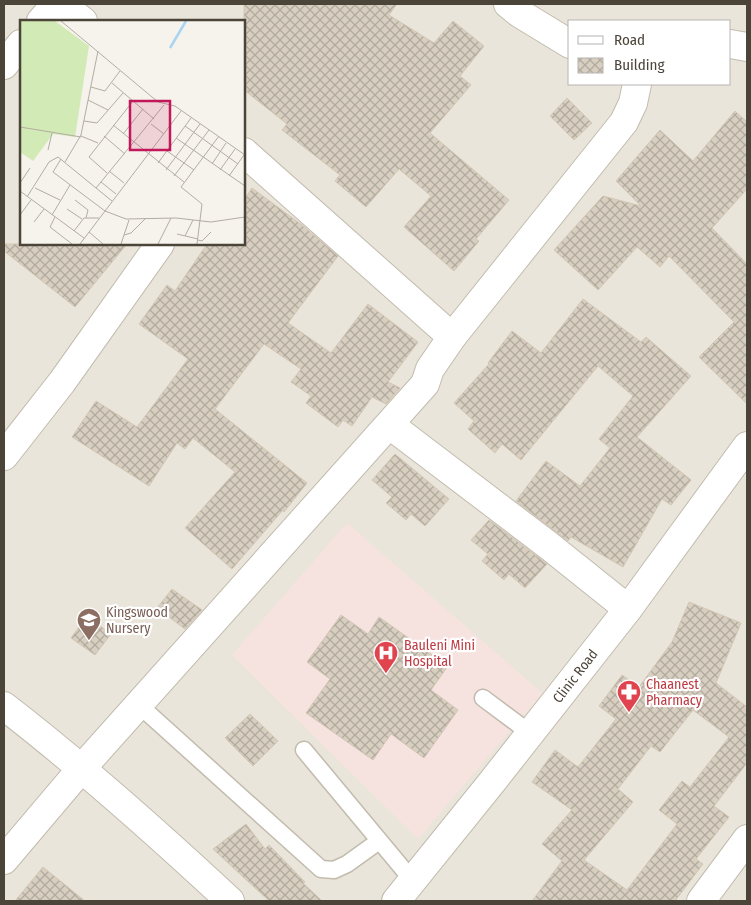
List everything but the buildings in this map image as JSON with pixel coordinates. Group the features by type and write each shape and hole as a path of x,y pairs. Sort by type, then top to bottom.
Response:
{"street":[{"path":"42,20 56,4"},
{"path":"61,4 81,20"},
{"path":"508,4 519,13 568,43"},
{"path":"731,44 747,47"},
{"path":"4,65 20,45"},
{"path":"4,860 81,769 425,384 430,368 452,336 624,122 633,102 637,85"},
{"path":"245,153 452,336"},
{"path":"4,456 62,382 159,245"},
{"path":"390,425 548,545 628,609"},
{"name":"Clinic Road","path":"404,891 628,609 747,446"},
{"path":"4,706 48,740 170,845 230,901"},
{"path":"701,901 747,839"}],"lane":[{"path":"483,698 530,733"},
{"path":"138,705 321,869 334,870 348,864 380,841"},
{"path":"304,750 380,841 404,891"}],"shaded area":[{"path":"4,4 747,4 747,901 4,901"},
{"name":"Bauleni Mini Hospital","path":"347,523 542,693 418,839 232,655"}],"place":[{"name":"Kingswood Nursery","path":"89,641"},
{"name":"Bauleni Mini Hospital","path":"386,674"},
{"name":"Chaanest Pharmacy","path":"629,713"}]}
